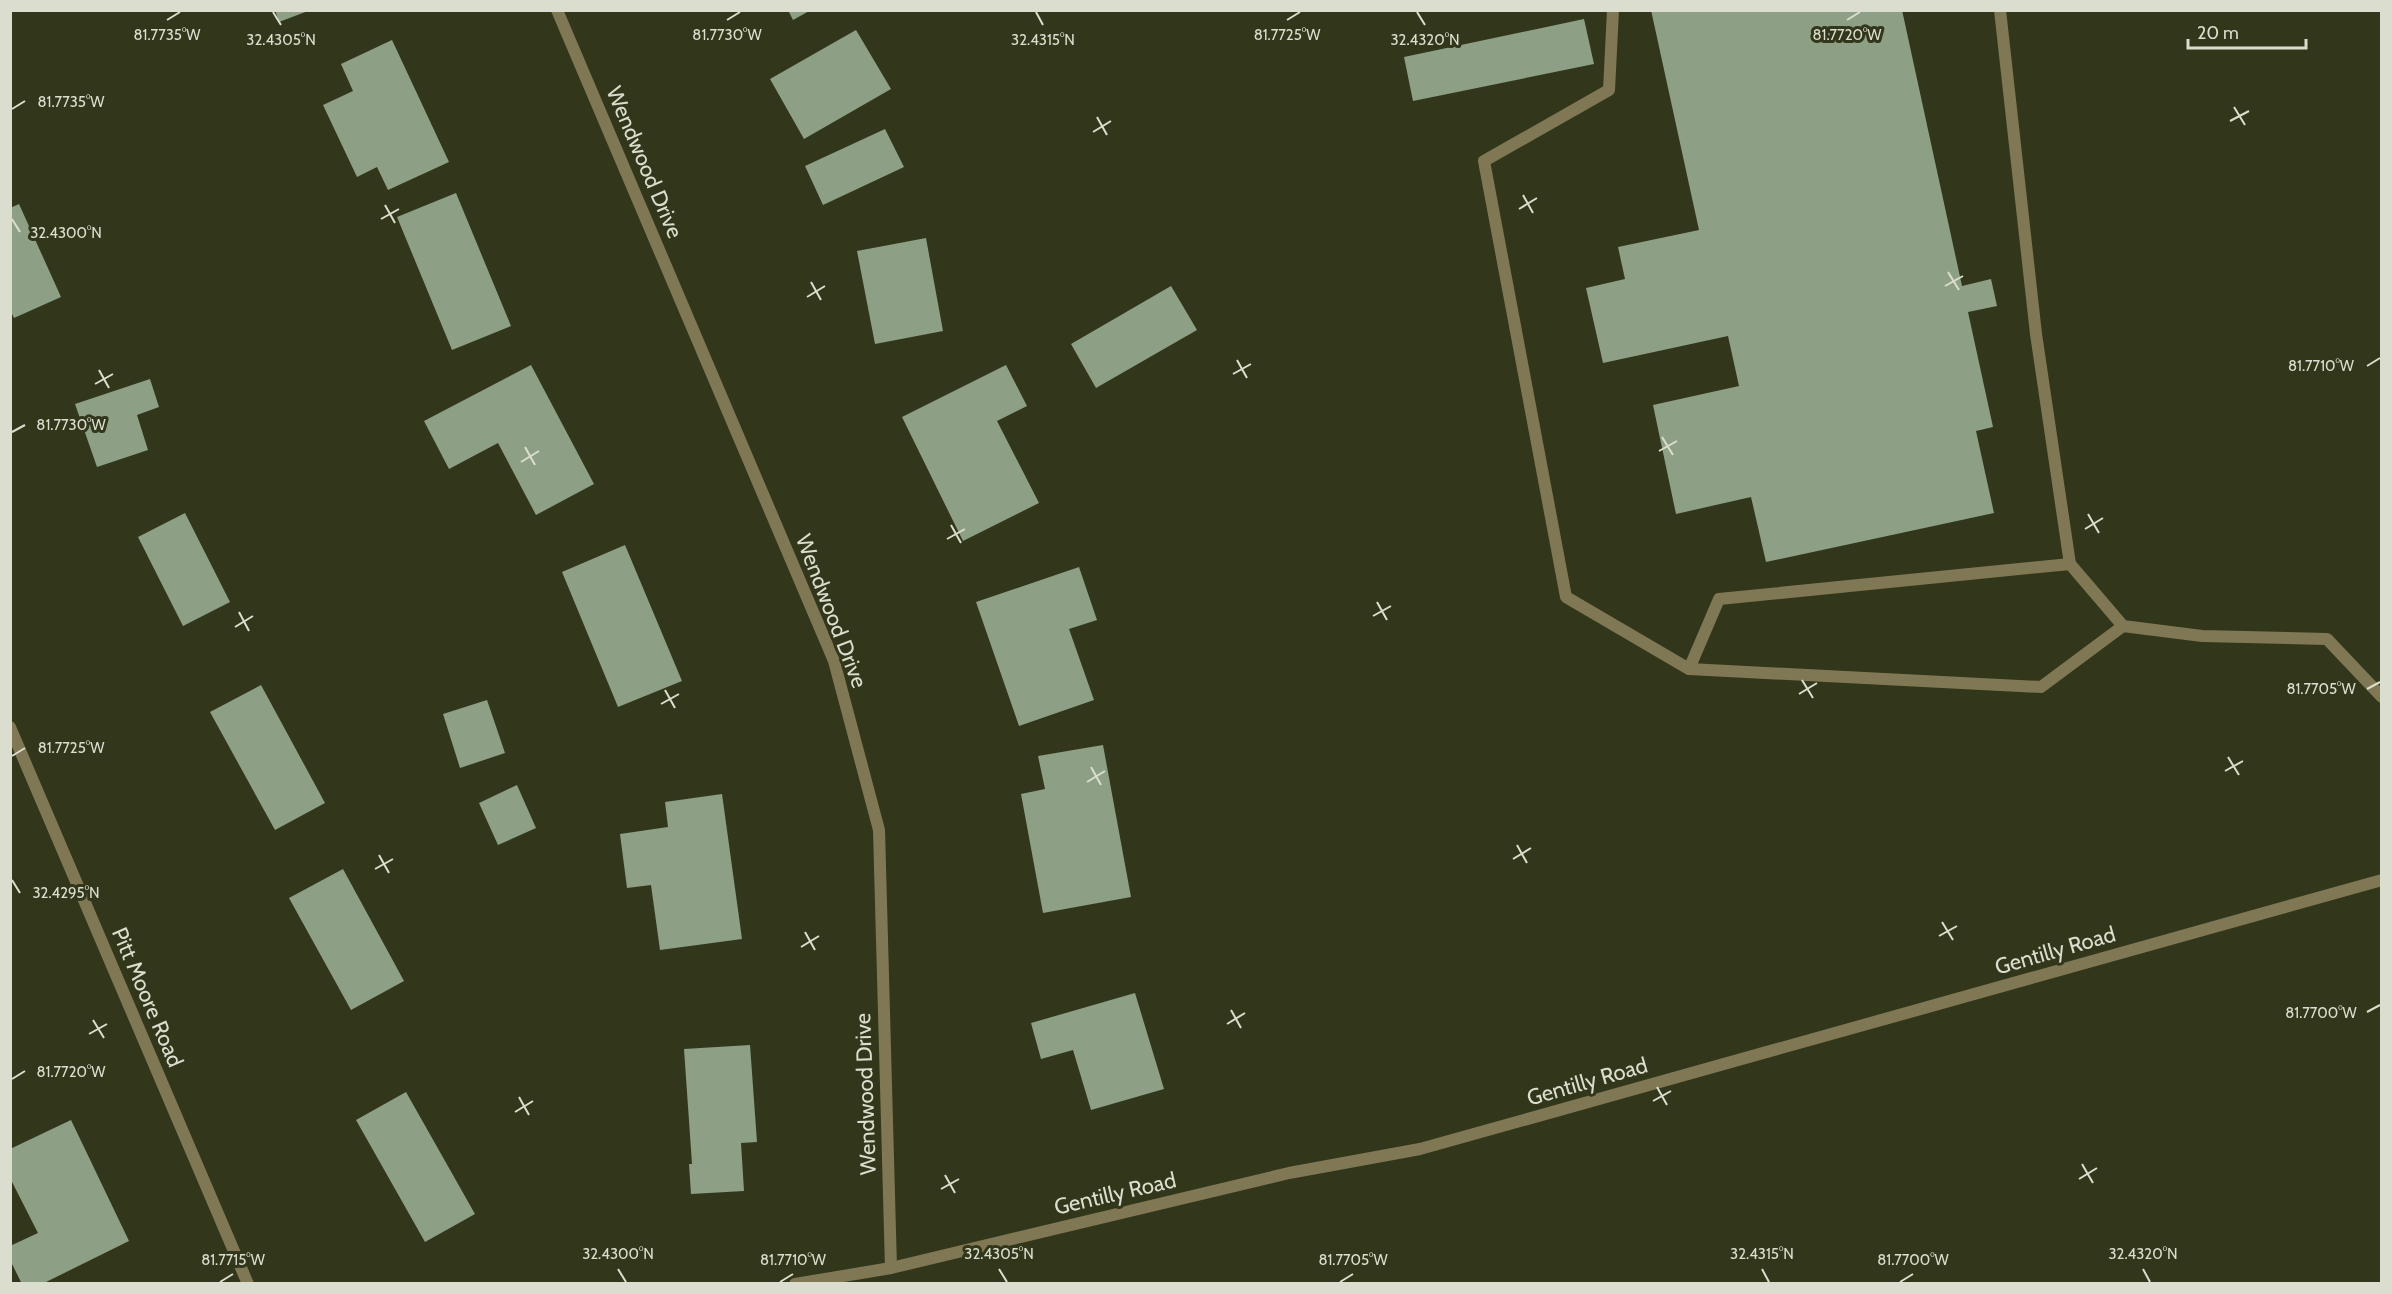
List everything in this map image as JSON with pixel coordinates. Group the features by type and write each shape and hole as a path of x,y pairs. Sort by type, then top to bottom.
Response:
{"street":[{"name":"Wendwood Drive","path":"557,10 834,661 879,830 891,1268"},
{"path":"1613,10 1609,90 1484,160 1566,597 1689,669 2041,687 2123,626"},
{"path":"2000,10 2036,334 2070,564 2123,626 2202,636 2327,639 2382,697"},
{"path":"1689,669 1719,599 2070,564"},
{"name":"Pitt Moore Road","path":"10,727 248,1284"},
{"name":"Gentilly Road","path":"795,1284 891,1268 1288,1173 1420,1149 2382,880"}],"building":[{"path":"275,10 308,10 308,11 279,22"},
{"path":"788,10 811,10 793,20"},
{"path":"1651,10 1902,10 1962,286 1991,279 1997,306 1968,312 1993,427 1976,431 1994,513 1766,562 1751,497 1676,514 1653,405 1739,386 1728,336 1603,363 1586,288 1625,279 1618,247 1699,230"},
{"path":"1584,19 1594,64 1413,101 1404,57"},
{"path":"856,30 891,89 804,139 770,79"},
{"path":"392,40 449,162 388,190 377,167 357,177 323,105 353,91 341,64"},
{"path":"885,129 904,167 823,205 805,166"},
{"path":"456,193 511,326 452,350 397,217"},
{"path":"19,204 61,297 14,318 10,310 10,208"},
{"path":"926,238 943,331 875,344 857,251"},
{"path":"1171,286 1197,330 1096,388 1071,344"},
{"path":"531,365 594,484 536,515 498,443 449,469 424,421"},
{"path":"1006,365 1027,406 997,421 1039,503 963,541 902,417"},
{"path":"150,379 159,407 137,415 148,450 97,467 75,404"},
{"path":"185,513 230,602 183,626 138,537"},
{"path":"625,545 682,681 618,707 562,572"},
{"path":"1079,567 1097,620 1069,629 1094,700 1019,726 976,602"},
{"path":"261,685 325,803 275,830 210,712"},
{"path":"487,700 505,753 460,768 443,714"},
{"path":"1103,745 1131,897 1043,913 1021,794 1045,789 1038,756"},
{"path":"517,785 536,828 498,845 479,803"},
{"path":"722,794 742,939 660,950 651,885 627,888 620,834 668,827 665,802"},
{"path":"343,869 404,981 351,1010 289,898"},
{"path":"1135,993 1164,1089 1091,1110 1073,1050 1041,1059 1031,1023"},
{"path":"750,1045 757,1142 741,1143 744,1191 691,1194 689,1164 692,1164 684,1049"},
{"path":"406,1092 475,1214 425,1242 356,1120"},
{"path":"71,1120 129,1241 42,1284 22,1284 10,1260 10,1246 38,1233 10,1178 10,1149"}]}
